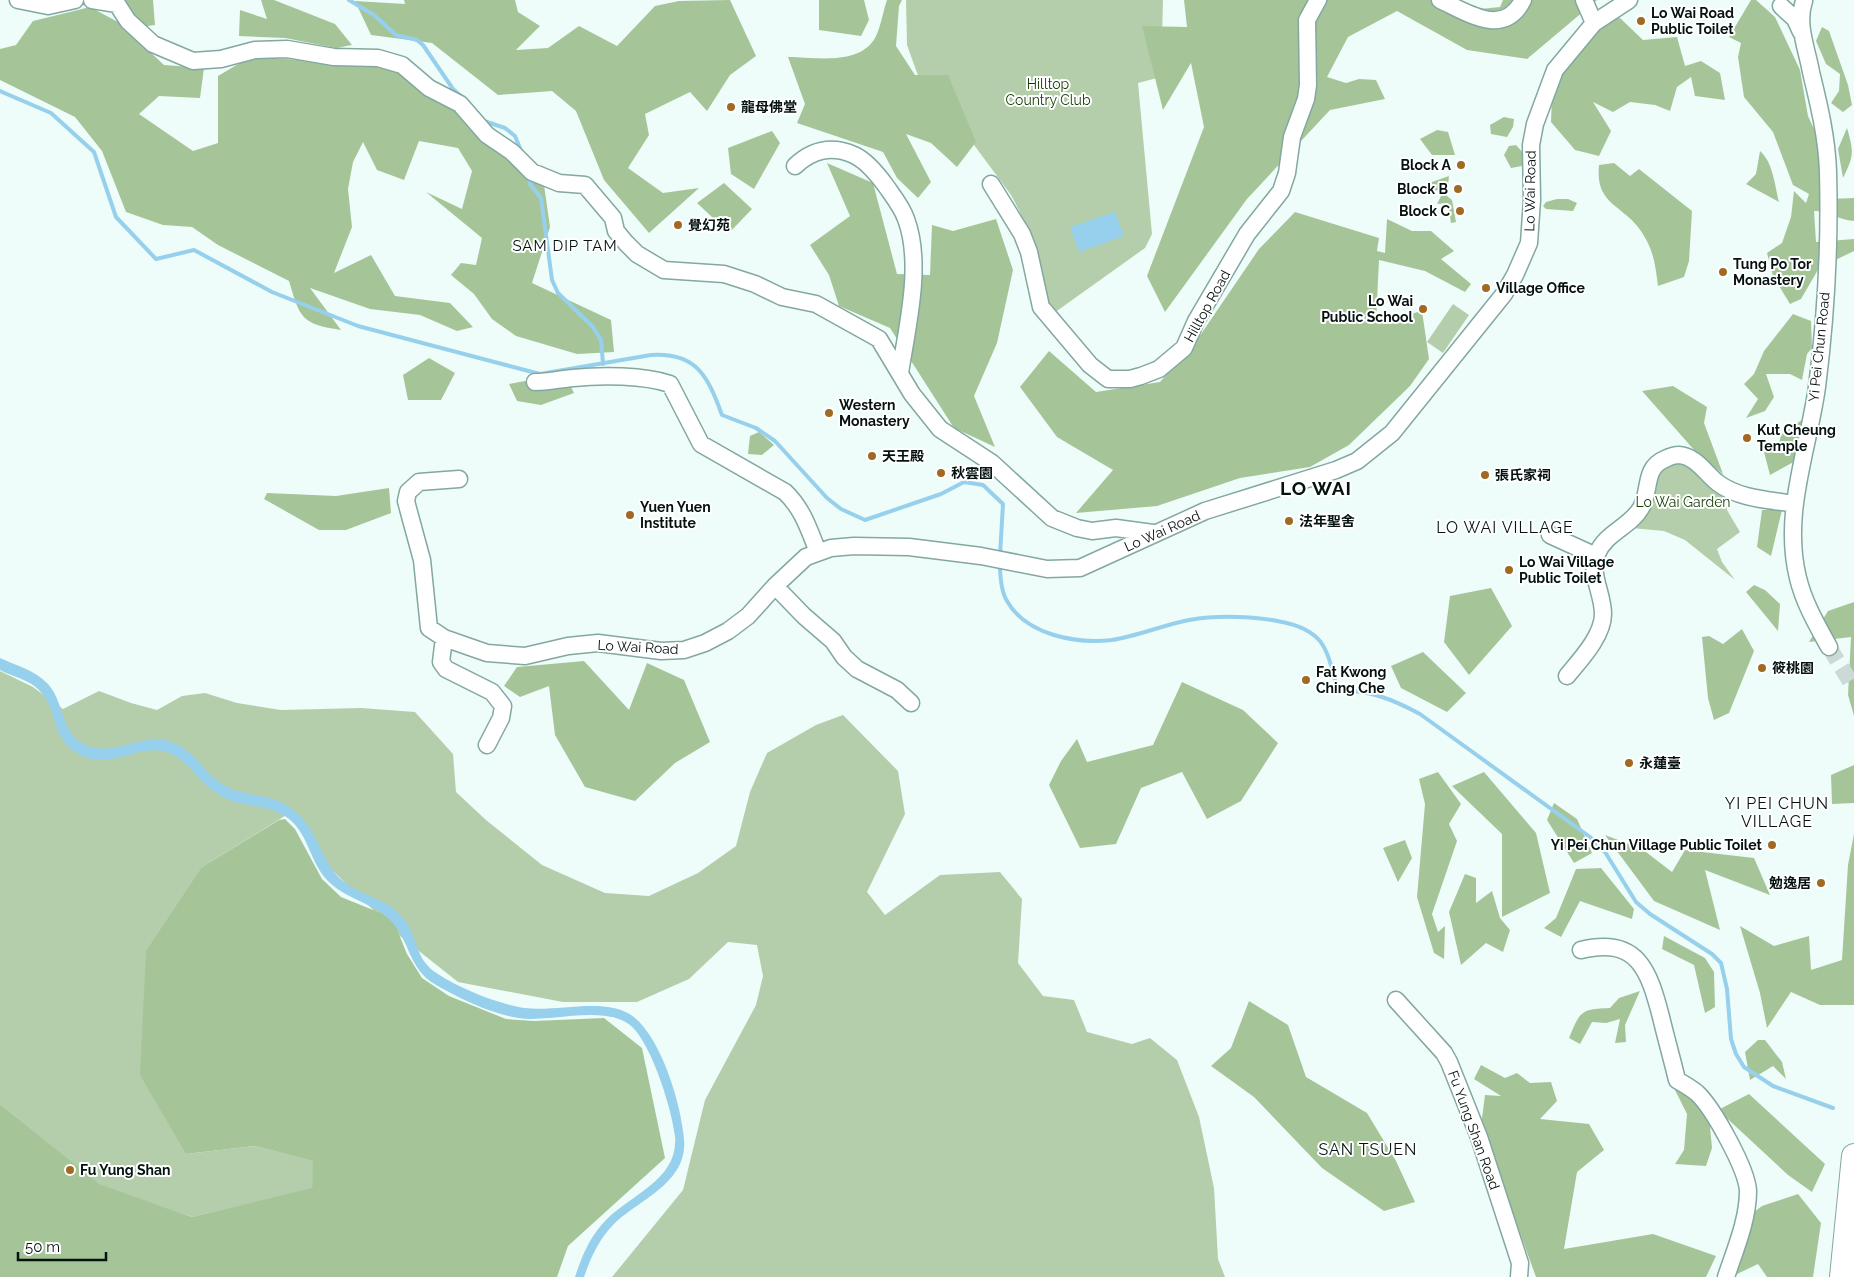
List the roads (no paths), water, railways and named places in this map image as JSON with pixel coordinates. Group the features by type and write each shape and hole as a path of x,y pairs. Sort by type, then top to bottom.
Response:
{"highway":[{"path":"1842,1277 1854,1156"},
{"path":"1830,1277 1847,1218"}],"street":[{"path":"18,0 48,6 75,0"},
{"path":"92,0 117,4 128,21 153,44 193,61 222,59 255,50 288,50 334,57 378,58 402,65 429,88 460,104 487,135 512,152 532,172 559,183 585,186 608,211 613,218 616,231 637,254 664,270 724,274 755,284 782,297 816,304 879,339 912,394 940,429 992,463 1052,518 1064,525 1092,531 1116,528 1154,533"},
{"name":"Hilltop Road","path":"991,184 1013,215 1026,243 1040,307 1081,354 1108,379 1130,379 1159,369 1184,348 1196,321 1244,240 1280,191 1287,174 1292,137 1304,105 1308,85 1306,20 1318,0"},
{"path":"1440,0 1477,17 1496,21 1514,13 1523,0"},
{"path":"1584,0 1594,23"},
{"name":"Lo Wai Road","path":"444,638 487,653 525,656 568,646 598,643 661,651 684,650 705,643 728,631 758,606 775,586 806,557 818,552 854,546 909,547 981,556 1028,566 1064,570 1080,568 1206,511 1336,470 1357,461 1392,433 1504,294 1515,275 1529,243 1533,131 1555,70 1594,23 1629,0"},
{"path":"1776,2 1795,7 1804,1"},
{"name":"Yi Pei Chun Road","path":"1804,1 1800,23 1826,149 1829,229 1824,328 1816,390 1795,504 1793,551 1798,579 1811,615 1829,647"},
{"name":"Yi Pei Chun Road","path":"1776,2 1795,19 1805,41"},
{"path":"795,166 818,150 834,149 859,157 879,177 906,218 913,267 912,300 900,374"},
{"path":"534,382 575,378 631,377 654,378 670,384 701,444 785,492 795,502 804,516 818,552"},
{"path":"1567,676 1590,645 1603,615 1594,570 1596,556 1609,536 1640,509 1651,471 1658,462 1677,454 1693,460 1716,482 1733,492 1795,504"},
{"path":"459,479 419,482 408,492 406,501 422,560 429,628 444,638 441,662 446,669 492,692 503,706 501,718 487,745"},
{"path":"1550,535 1596,556"},
{"path":"775,586 804,616 833,641 844,657 857,669 897,690 912,703"},
{"path":"1581,950 1598,946 1618,948 1628,952 1643,966 1653,984 1678,1080 1698,1094 1707,1106 1742,1168 1747,1185 1747,1201 1741,1232 1726,1277"},
{"name":"Fu Yung Shan Road","path":"1396,1000 1444,1053 1452,1067 1479,1137 1520,1262 1519,1277"}],"water":[{"path":"1115,212 1124,236 1079,252 1070,227"},
{"path":"0,658 32,672 48,684 71,732 76,739 84,744 104,749 155,739 175,743 191,754 210,775 226,786 244,793 270,798 288,806 297,813 310,829 336,874 350,886 383,902 398,912 409,926 425,962 447,980 492,999 525,1008 611,1007 634,1017 644,1027 661,1056 674,1091 684,1139 683,1154 678,1167 670,1179 649,1198 614,1224 604,1236 584,1277 575,1277 595,1233 606,1220 662,1175 670,1164 674,1151 675,1136 665,1093 653,1060 638,1034 630,1025 619,1019 591,1015 531,1019 518,1018 496,1013 476,1005 436,985 420,971 397,928 390,920 375,909 333,886 326,879 316,864 301,832 289,819 272,810 226,799 204,783 179,758 162,751 152,750 103,760 82,756 64,742 59,734 46,698 35,686 0,670"}],"waterway":[{"path":"349,0 374,15 396,35 417,40 423,45 453,89 463,98"},
{"path":"0,91 51,113 94,152 116,217 156,259 194,250 272,292 358,326 540,374 651,355 667,355 680,358 699,370 706,379 722,415 756,428 775,441 827,498 841,509 865,520 941,494 964,482 983,485 1003,504 1000,555"},
{"path":"484,121 505,128 515,136 522,153"},
{"path":"531,177 530,184 541,198 552,280 558,293 593,327 601,340 603,364"},
{"path":"1000,564 1003,593 1015,613 1026,622 1053,635 1083,640 1112,640 1189,620 1220,617 1272,620 1291,624 1310,632 1320,641 1326,652 1338,691 1360,692 1380,696 1420,714 1590,837 1605,852 1636,902 1650,914 1712,954 1721,963 1727,989 1731,1039 1736,1054 1744,1067 1773,1086 1833,1108"}],"tunnel":[{"path":"1829,647 1854,688"}],"place":[{"name":"Lo Wai Road Public Toilet","path":"1641,21"},
{"name":"龍母佛堂","path":"731,107"},
{"name":"Block A","path":"1461,165"},
{"name":"Block B","path":"1458,189"},
{"name":"Block C","path":"1460,211"},
{"name":"覺幻苑","path":"678,225"},
{"name":"Tung Po Tor Monastery","path":"1723,272"},
{"name":"Village Office","path":"1486,288"},
{"name":"Lo Wai Public School","path":"1423,309"},
{"name":"Western Monastery","path":"829,413"},
{"name":"Kut Cheung Temple","path":"1747,438"},
{"name":"天王殿","path":"872,456"},
{"name":"秋雲園","path":"941,473"},
{"name":"張氏家祠","path":"1485,475"},
{"name":"Yuen Yuen Institute","path":"630,515"},
{"name":"法年聖舍","path":"1289,521"},
{"name":"Lo Wai Village Public Toilet","path":"1509,570"},
{"name":"筱桃園","path":"1762,668"},
{"name":"Fat Kwong Ching Che","path":"1306,680"},
{"name":"永蓮臺","path":"1629,763"},
{"name":"Yi Pei Chun Village Public Toilet","path":"1772,845"},
{"name":"勉逸居","path":"1821,883"},
{"name":"Fu Yung Shan","path":"70,1170"}],"district":[{"name":"SAM DIP TAM","path":"565,246"},
{"name":"LO WAI","path":"1316,488"},
{"name":"LO WAI VILLAGE","path":"1505,527"},
{"name":"YI PEI CHUN VILLAGE","path":"1777,812"},
{"name":"SAN TSUEN","path":"1368,1149"}],"park label":[{"name":"Hilltop Country Club","path":"1048,92"},
{"name":"Lo Wai Garden","path":"1683,502"}]}
